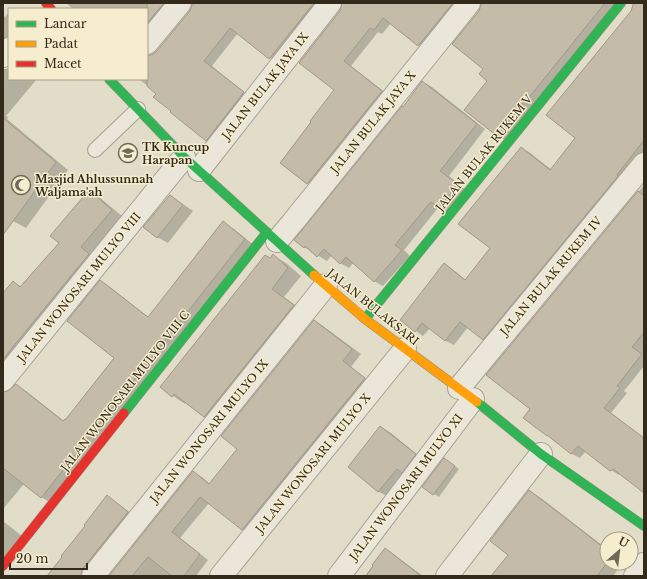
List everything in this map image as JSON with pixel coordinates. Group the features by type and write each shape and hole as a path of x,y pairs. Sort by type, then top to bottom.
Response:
{"street":[{"path":"148,42 180,3"},
{"name":"JALAN BULAK JAYA IX","path":"192,163 330,3"},
{"name":"JALAN BULAK JAYA X","path":"272,236 293,222 469,3"},
{"name":"JALAN BULAK RUKEM V","path":"366,319 621,3"},
{"name":"JALAN BULAKSARI","path":"113,81 138,109 192,163 326,285 366,319 466,394 541,454 642,521"},
{"name":"JALAN WONOSARI MULYO VIII","path":"3,380 192,163"},
{"name":"JALAN BULAK RUKEM IV","path":"466,394 644,164"},
{"name":"JALAN WONOSARI MULYO VIII C","path":"3,566 272,236"},
{"name":"JALAN WONOSARI MULYO IX","path":"93,576 326,285"},
{"name":"JALAN WONOSARI MULYO X","path":"221,576 405,349"},
{"name":"JALAN WONOSARI MULYO XI","path":"339,576 466,394"},
{"path":"447,576 541,454"},
{"path":"635,576 644,564"}],"lane":[{"path":"95,150 138,109"}],"building":[{"path":"147,3 164,3 148,22"},
{"path":"192,3 314,3 269,59 230,28 204,61 244,92 206,141 153,97 156,94 147,86 148,55 152,55 157,51 190,11"},
{"path":"342,3 453,3 418,46 383,18 374,30 370,28 344,61 382,91 307,184 280,163 334,90 299,63 340,11"},
{"path":"481,3 605,3 497,136 464,110 487,81 479,74 483,69 452,44 479,11"},
{"path":"633,3 644,3 644,140 617,175 618,176 483,340 460,322 445,341 422,323 415,332 400,320 444,263 465,280 490,248 458,224 521,147 550,170 575,138 546,115 631,11"},
{"path":"422,81 477,124 440,171 458,184 439,208 431,202 429,204 395,245 402,250 374,282 346,257 340,264 324,249 317,257 305,246 304,248 294,240 402,106 403,107"},
{"name":"Masjid Ahlussunnah Waljama'ah","path":"3,118 56,162 3,235"},
{"path":"89,190 112,210 81,247 89,254 3,359 3,293 13,281 20,287 59,243 50,236"},
{"path":"638,191 644,196 644,332 632,347 642,354 617,386 620,388 604,408 644,438 644,493 613,469 610,471 578,446 571,454 523,418 530,409 486,375"},
{"path":"170,195 183,205 157,238 143,227"},
{"path":"223,221 245,239 41,498 3,468 3,392 8,391 16,384 63,421 66,419 114,358 67,321 100,280 148,317"},
{"path":"273,254 288,268 272,289 294,305 204,417 174,394 172,397 160,387 265,255 270,258"},
{"path":"314,320 352,349 343,361 365,378 242,530 200,497 172,532 200,554 184,576 172,576 148,557 132,576 109,576 193,471 209,484 237,449 221,436"},
{"path":"380,426 416,454 402,473 397,469 378,492 348,467"},
{"path":"444,458 455,466 433,495 422,487"},
{"path":"529,490 599,544 599,571 601,571 597,576 491,576 508,555 490,541"},
{"path":"107,495 128,512 83,568 81,576 47,576 85,526 84,525"},
{"path":"385,548 421,576 366,576 373,566 372,565"}],"traffic: fast":[{"path":"365,319 621,3"},
{"path":"110,80 184,157 314,275"},
{"path":"124,413 267,232"},
{"path":"477,402 541,454 644,526"}],"traffic: slow":[{"path":"314,275 365,319 477,402"}],"traffic: jam":[{"path":"46,3 50,8"},
{"path":"3,566 124,413"}],"place":[{"name":"TK Kuncup Harapan","path":"128,153"},
{"name":"Masjid Ahlussunnah Waljama'ah","path":"21,185"}]}
